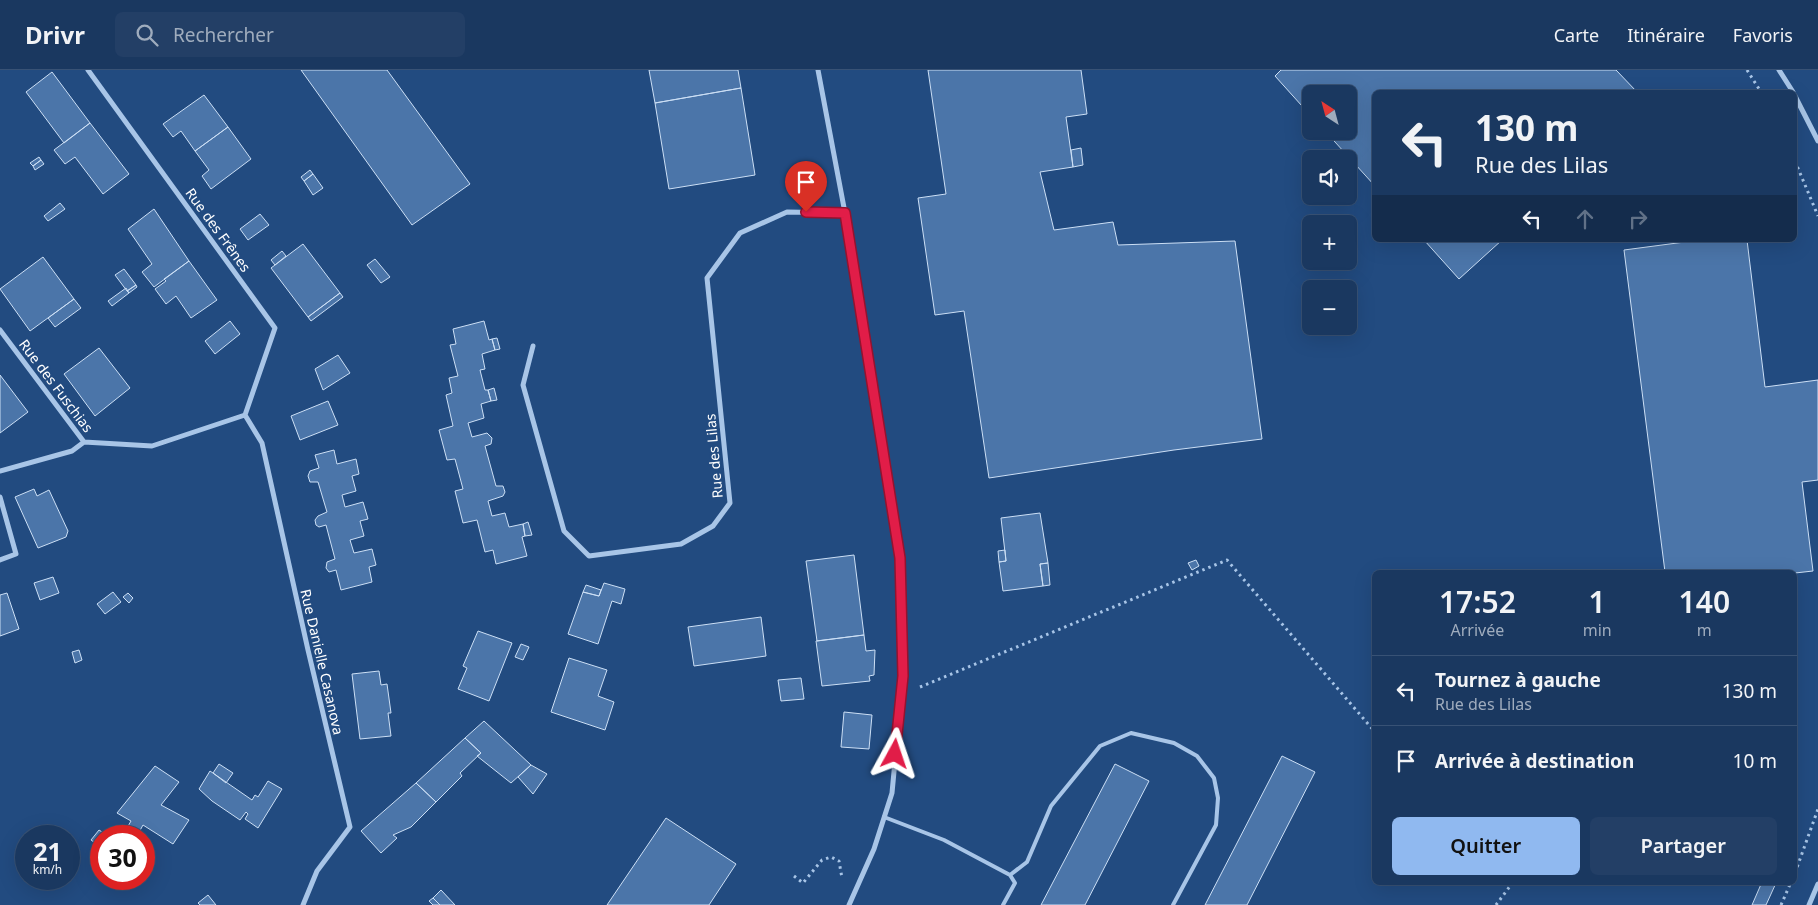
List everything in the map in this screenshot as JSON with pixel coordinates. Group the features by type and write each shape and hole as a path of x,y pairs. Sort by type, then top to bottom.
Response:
{"street":[{"name":"Rue des Frênes","path":"88,70 275,328 245,415"},
{"path":"818,70 845,213 900,558 903,676 892,793 874,849 849,905"},
{"path":"1779,70 1792,90"},
{"path":"1797,100 1818,141"},
{"name":"Rue des Lilas","path":"533,346 523,385 564,532 589,556 681,544 713,526 730,503 707,278 740,233 787,212 845,213"},
{"name":"Rue des Fuschias","path":"0,330 84,442 152,446 245,415"},
{"name":"Rue Danielle Casanova","path":"245,415 262,443 350,827 317,871 303,905"},
{"path":"0,471 72,451 84,442"},
{"path":"0,497 16,554 0,560"},
{"path":"1809,905 1818,884"}],"lane":[{"path":"1010,874 1027,862 1051,806 1100,746 1131,733 1174,743 1197,756 1214,778 1218,798 1216,825 1173,905"},
{"path":"884,817 944,840 1010,874 1015,883 1003,905"}],"path":[{"path":"1747,70 1760,90"},
{"path":"1797,166 1818,216"},
{"path":"901,695 1227,560 1372,729"},
{"path":"1797,867 1818,809"},
{"path":"794,876 803,883 822,860 831,857 839,860 842,879"},
{"path":"1496,905 1510,885"},
{"path":"1781,905 1790,885"}],"building":[{"path":"301,70 387,70 470,184 412,225"},
{"path":"649,70 738,70 741,88 655,103"},
{"path":"928,70 1081,70 1087,114 1066,117 1073,167 1040,172 1054,230 1113,222 1118,245 1235,241 1262,439 1174,450 989,478 964,311 935,315 918,198 946,194"},
{"path":"1281,70 1616,70 1635,90 1372,90 1372,183 1357,166 1357,150 1342,150 1333,140 1358,140 1358,85 1302,85 1302,106 1275,76"},
{"path":"52,72 90,123 64,143 26,92"},
{"path":"741,88 755,175 669,189 655,103"},
{"path":"204,95 228,127 195,151 181,131 173,137 163,124"},
{"path":"90,123 129,174 103,194 75,157 65,164 54,150"},
{"path":"228,127 251,159 211,189 202,176 209,170 195,151"},
{"path":"1081,148 1083,165 1073,167 1071,150"},
{"path":"39,157 41,160 33,166 30,163"},
{"path":"41,160 44,164 35,170 33,166"},
{"path":"310,170 313,174 304,181 301,177"},
{"path":"313,174 323,188 313,195 304,181"},
{"path":"60,203 65,209 48,221 44,216"},
{"path":"154,209 189,261 154,287 142,272 152,264 128,229"},
{"path":"260,214 269,225 248,240 240,229"},
{"path":"1426,242 1500,242 1459,279"},
{"path":"1685,242 1747,242 1765,387 1818,380 1818,480 1802,482 1813,571 1797,573 1797,570 1665,570 1624,250"},
{"path":"303,244 340,293 308,317 271,268"},
{"path":"282,251 286,256 275,265 271,260"},
{"path":"43,257 74,299 30,331 0,289"},
{"path":"375,259 390,277 381,283 367,265"},
{"path":"189,261 217,300 191,318 176,296 166,304 155,289 166,281 164,279"},
{"path":"124,269 136,285 127,291 115,275"},
{"path":"136,285 137,287 129,293 127,291"},
{"path":"126,288 129,293 112,306 108,301"},
{"path":"340,293 343,297 311,321 308,317"},
{"path":"74,299 81,308 55,327 48,318"},
{"path":"230,321 240,334 215,354 205,341"},
{"path":"484,321 489,340 492,339 495,350 482,354 485,369 480,370 485,390 488,390 491,401 481,404 484,418 468,423 472,437 487,433 492,438 491,444 485,446 496,486 503,486 505,492 503,496 488,501 492,516 505,513 509,527 523,524 525,536 522,537 527,556 496,564 493,550 485,552 477,520 463,523 455,491 463,489 455,459 447,460 439,430 453,426 446,395 452,393 449,378 458,376 450,345 456,344 453,329"},
{"path":"497,338 500,349 495,350 492,339"},
{"path":"99,348 130,388 95,416 64,374"},
{"path":"338,355 350,373 323,390 315,369"},
{"path":"0,375 28,412 0,433"},
{"path":"494,388 497,400 491,401 488,390"},
{"path":"328,401 338,425 300,440 291,416"},
{"path":"334,450 337,464 356,459 359,474 352,476 356,491 342,495 345,507 363,502 368,519 360,521 364,536 350,540 354,553 372,549 376,565 369,567 372,582 341,590 336,570 329,572 326,568 327,562 335,559 326,525 319,527 316,525 315,520 318,516 327,512 318,482 310,482 308,476 310,471 319,468 315,455"},
{"path":"34,489 37,496 49,490 68,531 66,537 38,548 15,497"},
{"path":"1040,513 1048,563 1040,564 1043,586 1003,591 999,562 1006,561 1001,518"},
{"path":"528,522 532,535 525,536 523,524"},
{"path":"1005,550 1006,561 999,562 998,551"},
{"path":"854,555 864,635 817,641 806,561"},
{"path":"1196,560 1199,566 1192,570 1188,563"},
{"path":"1048,563 1050,585 1043,586 1040,564"},
{"path":"53,577 59,593 40,600 34,583"},
{"path":"604,583 625,589 621,604 612,601 598,644 568,634 583,592 599,596"},
{"path":"586,585 601,590 599,596 583,592"},
{"path":"113,592 121,602 105,614 97,604"},
{"path":"7,593 19,629 0,636 0,595"},
{"path":"128,593 133,598 129,603 123,597"},
{"path":"761,617 766,656 694,666 688,627"},
{"path":"478,631 512,643 489,701 458,689 467,668 463,666"},
{"path":"864,635 866,651 875,650 874,675 869,676 870,681 822,686 816,641"},
{"path":"521,644 529,647 523,660 515,657"},
{"path":"79,650 82,660 75,663 72,652"},
{"path":"569,658 607,670 598,696 614,702 605,730 551,712"},
{"path":"379,671 381,685 387,684 391,713 388,713 391,736 360,739 352,674"},
{"path":"801,678 804,699 781,701 778,680"},
{"path":"844,712 872,715 869,749 841,747"},
{"path":"484,721 531,765 511,783 477,756 481,753 465,738"},
{"path":"465,738 481,753 460,773 462,776 436,802 416,783"},
{"path":"1282,756 1315,772 1247,905 1205,905"},
{"path":"219,764 233,773 226,783 213,773"},
{"path":"1115,764 1149,781 1085,905 1041,905"},
{"path":"531,765 547,774 533,794 518,777"},
{"path":"155,766 179,782 161,805 189,820 173,844 155,833 155,825 129,825 131,821 117,813"},
{"path":"210,771 252,800 255,795 258,797 268,781 282,789 258,828 245,819 248,814 246,812 240,820 212,801 199,789"},
{"path":"416,783 436,802 411,827 393,835 397,838 381,853 361,831"},
{"path":"666,818 736,864 709,905 607,905"},
{"path":"1761,885 1775,885 1766,905 1752,905"},
{"path":"441,890 455,905 440,905 433,898"},
{"path":"208,895 216,905 200,905 198,903"},
{"path":"433,898 440,905 433,905 429,901"}],"route":[{"path":"806,212 845,213 900,558 903,676 895,754"}]}
